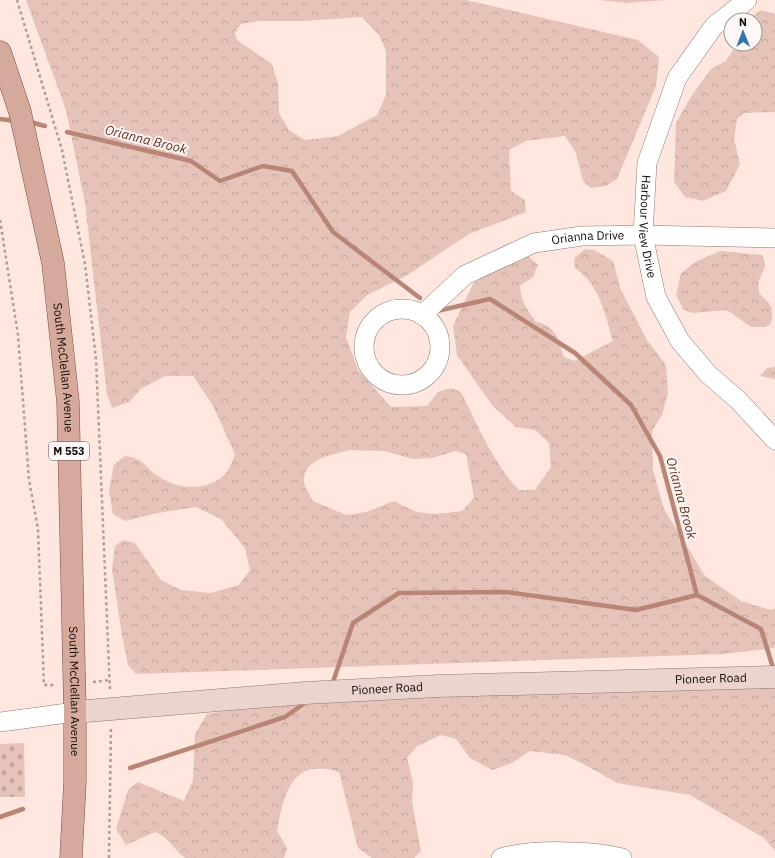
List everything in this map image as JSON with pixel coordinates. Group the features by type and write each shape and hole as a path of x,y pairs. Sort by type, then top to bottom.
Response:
{"main road":[{"name":"South McClellan Avenue","path":"0,52 20,112 53,263 68,402 75,683 75,781 71,858"}],"street":[{"name":"Harbour View Drive","path":"747,0 714,26 677,78 646,162 643,235 656,297 680,341 708,374 738,400 775,440"},
{"name":"Orianna Drive","path":"422,315 465,275 534,243 582,236 643,235 775,238"},
{"path":"398,309 410,310 422,315 432,323 438,334 440,347 438,360 432,372 422,380 410,385 397,385 384,382 374,374 367,364 364,346 368,328 376,319 386,312 398,309"},
{"name":"Pioneer Road","path":"0,722 75,712 297,694 438,686 775,677"},
{"path":"501,858 512,855 562,851 622,858"}],"path":[{"path":"0,220 18,335 29,480 38,529 44,685 110,680"}],"green space":[{"path":"26,0 466,0 638,40 659,57 656,86 617,179 606,186 591,188 583,181 576,153 565,136 526,141 509,150 511,191 525,200 526,212 469,234 406,276 367,295 350,312 346,337 358,370 391,407 427,406 438,392 451,388 461,392 487,444 510,480 519,490 535,490 551,467 549,443 535,430 516,427 492,405 457,355 453,326 473,284 496,268 527,255 538,265 533,277 520,286 521,296 536,322 553,330 564,357 574,361 613,341 596,291 575,268 574,258 585,249 594,250 613,261 621,290 647,340 666,365 668,393 662,415 652,431 653,470 664,509 705,576 741,601 771,610 775,608 775,648 723,654 136,674 128,665 122,635 112,569 115,546 123,540 135,543 161,580 181,590 211,593 239,585 250,570 245,548 221,519 196,507 158,513 125,521 113,514 109,490 114,465 125,456 141,461 166,481 193,487 202,486 219,479 226,473 235,454 212,404 193,376 165,376 141,389 129,402 112,408 107,395 85,203 66,110","holes":["362,17 379,35 386,51 386,95 377,115 338,136 305,140 289,130 279,113 278,84 272,64 237,40 235,33 241,24 259,21 303,21","349,450 384,451 413,459 432,458 455,451 466,454 474,498 462,511 434,514 426,514 412,510 394,501 366,512 346,515 313,501 304,483 305,473 308,467 320,459"]},
{"path":"600,0 667,0 626,3"},
{"path":"760,10 775,14 775,112 744,113 737,119 734,139 740,164 726,191 703,201 685,197 674,182 676,123 692,95 711,69 726,61 732,52 763,52 763,12 758,12"},
{"path":"720,251 762,255 765,265 759,281 759,293 771,306 771,324 765,327 751,327 727,310 692,313 683,309 676,295 681,273 697,261"},
{"path":"775,367 775,379 760,376 767,368"},
{"path":"775,684 775,851 764,838 690,795 617,783 565,755 530,751 512,763 492,770 470,758 456,739 441,735 417,746 407,758 413,782 412,802 421,851 414,858 372,858 358,848 339,772 323,769 310,770 301,774 293,782 287,792 277,831 287,848 284,858 185,858 168,840 160,834 155,832 126,845 116,829 128,790 138,782 184,801 193,780 195,734 207,714 276,703"},
{"path":"24,743 25,797 0,797 0,744"}],"waterway":[{"name":"Orianna Brook","path":"0,119 16,121"},
{"name":"Orianna Brook","path":"30,122 45,126"},
{"name":"Orianna Brook","path":"67,132 191,161 220,181 263,166 292,171 333,232 420,298"},
{"name":"Orianna Brook","path":"437,311 490,299 575,353 631,405 660,456 697,595 761,629 774,671"},
{"path":"332,685 353,623 399,593 506,592 636,610 697,595"},
{"path":"130,768 285,717 302,705"},
{"path":"0,817 23,809"}]}
